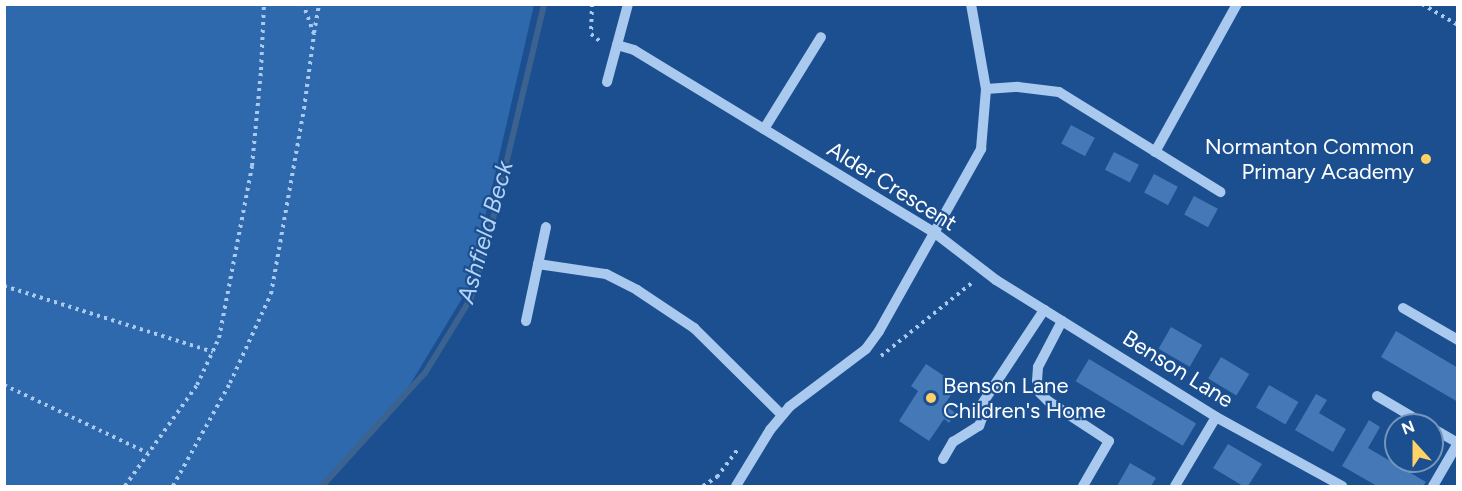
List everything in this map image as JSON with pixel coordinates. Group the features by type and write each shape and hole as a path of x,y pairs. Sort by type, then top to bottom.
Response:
{"street":[{"path":"607,82 628,4"},
{"path":"736,486 789,407 866,349 879,331 981,149 986,89 971,4"},
{"path":"1155,152 1237,4"},
{"path":"764,129 821,38"},
{"name":"Alder Crescent","path":"617,45 634,50 935,233 996,280"},
{"path":"986,89 1018,87 1059,93 1220,192"},
{"path":"526,321 546,227"},
{"path":"538,264 606,274 637,290 694,328 782,415"},
{"name":"Benson Lane","path":"996,280 1216,417 1342,486"},
{"path":"1403,308 1458,340"},
{"path":"943,459 953,442 979,426 982,418 982,404 1044,310"},
{"path":"1062,321 1038,367 1037,381 1040,393 1048,401 1109,441 1083,486"},
{"path":"1377,396 1406,413"},
{"path":"1175,486 1216,417"},
{"path":"1433,486 1458,443 1444,435"}],"path":[{"path":"124,486 196,385 219,338 232,282 252,166 261,70 264,4"},
{"path":"303,4 314,34"},
{"path":"173,486 230,383 271,294 304,109 319,4"},
{"path":"591,4 591,34 601,43 617,45"},
{"path":"1422,4 1458,25"},
{"path":"4,286 213,352"},
{"path":"4,385 148,453"},
{"path":"703,486 717,477 739,446"}],"shaded area":[{"path":"4,5 534,5 469,287 394,411 326,486 5,486"}],"building":[{"path":"1071,125 1095,138 1085,156 1061,144"},
{"path":"1114,152 1139,165 1130,183 1105,170"},
{"path":"1154,174 1178,187 1168,205 1144,193"},
{"path":"1194,196 1218,209 1208,227 1184,215"},
{"path":"1171,327 1202,345 1190,367 1158,349"},
{"path":"1396,331 1458,368 1458,402 1381,357"},
{"path":"1221,357 1249,374 1236,395 1208,378"},
{"path":"1089,359 1196,423 1183,446 1076,381"},
{"name":"Benson Lane Children's Home","path":"926,364 958,385 944,405 956,413 949,423 944,419 929,441 899,421 918,391 911,386"},
{"path":"1269,385 1298,402 1285,425 1256,408"},
{"path":"1316,394 1327,400 1319,413 1346,429 1333,452 1295,430"},
{"path":"1369,420 1380,427 1368,448 1384,457 1384,473 1411,473 1426,482 1423,486 1377,486 1342,466"},
{"path":"1228,444 1262,464 1248,486 1243,486 1213,468"},
{"path":"1130,463 1156,478 1151,486 1117,486"}],"waterway":[{"name":"Ashfield Beck","path":"322,486 425,373 471,298 491,227 544,4"}],"place":[{"name":"Normanton Common Primary Academy","path":"1426,159"},
{"name":"Benson Lane Children's Home","path":"931,398"}]}
